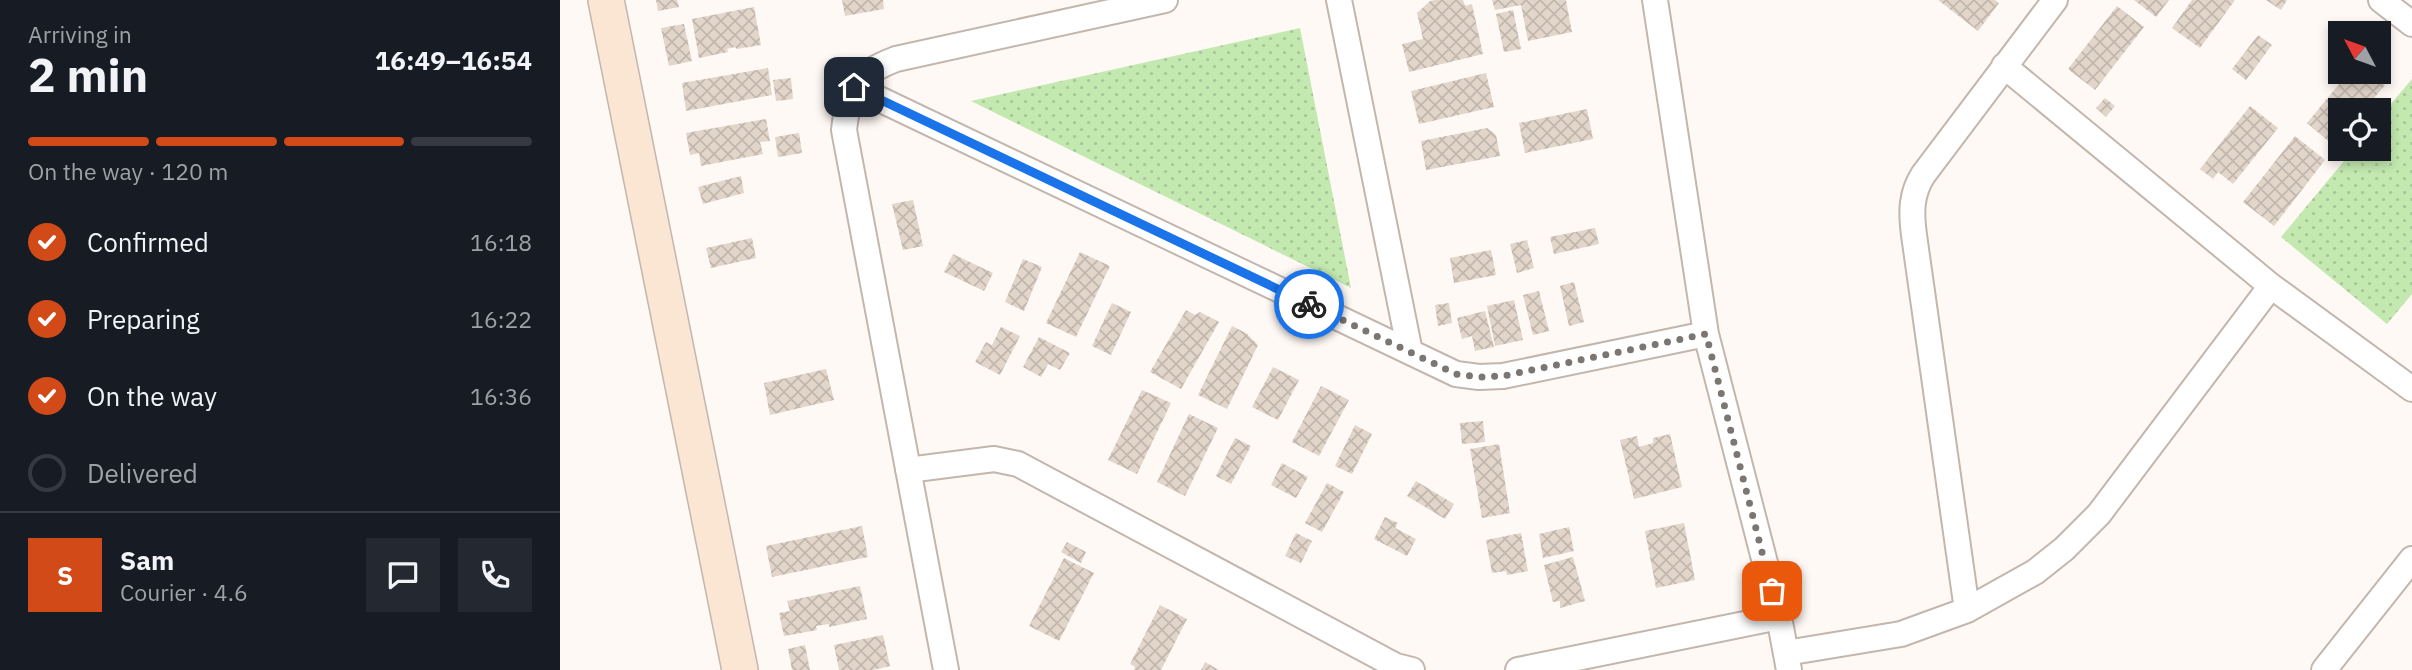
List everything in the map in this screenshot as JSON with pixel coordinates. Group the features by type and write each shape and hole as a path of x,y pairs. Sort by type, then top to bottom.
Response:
{"main road":[{"path":"606,0 740,670"}],"street":[{"path":"946,670 844,130 847,107 854,87 871,69 896,59 1165,0"},
{"path":"1339,0 1410,352"},
{"path":"1655,0 1706,334 1779,617 1788,662 1901,634 1968,610 2035,572 2064,549 2099,514 2271,286"},
{"path":"1968,610 1912,226 1912,204 1923,174 2055,0"},
{"path":"2381,0 2412,24"},
{"path":"2004,66 2271,286 2412,389"},
{"path":"854,87 1456,374 1503,376 1706,334"},
{"path":"908,470 994,458 1018,464 1396,666 1412,670"},
{"path":"2324,670 2412,559"},
{"path":"1518,670 1779,617"}],"green space":[{"path":"1300,28 1351,288 971,101"},
{"path":"2412,79 2412,294 2387,324 2281,237 2344,161 2391,161 2391,104"}],"building":[{"path":"656,0 677,0 679,7 658,11"},
{"path":"842,0 883,0 884,9 845,16"},
{"path":"1463,0 1465,6 1472,4 1483,54 1409,72 1402,44 1423,39 1417,13 1430,1"},
{"path":"1492,0 1566,0 1572,32 1528,41 1521,5 1495,10"},
{"path":"1938,0 1995,0 1999,3 1978,31"},
{"path":"2134,0 2169,0 2156,17"},
{"path":"2192,0 2235,0 2200,48 2172,28"},
{"path":"2266,0 2287,0 2281,10"},
{"path":"2117,6 2144,27 2095,90 2068,69"},
{"path":"754,7 761,45 737,49 735,47 727,49 728,52 699,58 692,19"},
{"path":"1513,10 1521,49 1504,52 1496,14"},
{"path":"684,24 692,61 669,66 661,28"},
{"path":"2258,35 2272,45 2246,80 2232,69"},
{"path":"768,68 772,95 686,111 682,83"},
{"path":"1486,73 1494,107 1419,124 1411,91"},
{"path":"791,78 793,99 776,101 773,80"},
{"path":"2339,84 2385,85 2374,98 2328,98 2328,141 2307,123"},
{"path":"2105,98 2115,106 2106,117 2096,108"},
{"path":"2250,106 2278,128 2233,184 2218,172 2213,179 2200,169"},
{"path":"1587,109 1593,139 1525,153 1519,123"},
{"path":"766,119 770,141 760,142 763,154 701,166 699,153 690,155 686,133"},
{"path":"1487,128 1496,135 1500,156 1426,170 1421,141"},
{"path":"799,133 802,153 778,157 775,137"},
{"path":"2295,136 2325,160 2274,226 2243,202"},
{"path":"741,176 744,193 703,204 698,187"},
{"path":"913,200 923,246 903,250 892,204"},
{"path":"1595,228 1599,244 1554,254 1550,237"},
{"path":"752,238 756,258 711,268 706,248"},
{"path":"1527,240 1534,268 1517,273 1510,244"},
{"path":"1491,250 1496,275 1454,283 1450,258"},
{"path":"1080,252 1110,266 1076,337 1046,323"},
{"path":"953,254 993,273 984,291 944,272"},
{"path":"1023,259 1042,267 1024,311 1005,302"},
{"path":"1574,282 1584,322 1569,326 1560,286"},
{"path":"1539,291 1549,331 1533,335 1523,295"},
{"path":"1514,300 1523,340 1495,346 1487,306"},
{"path":"1112,303 1131,312 1111,355 1092,346"},
{"path":"1449,303 1452,323 1438,326 1435,305"},
{"path":"1186,310 1195,315 1200,312 1219,322 1181,389 1150,372"},
{"path":"1485,311 1494,347 1475,351 1472,336 1462,339 1457,318"},
{"path":"1232,326 1246,333 1258,345 1227,409 1198,395"},
{"path":"1001,327 1020,336 1000,375 975,362 986,342 992,345"},
{"path":"1039,337 1070,353 1060,370 1048,364 1041,377 1023,367"},
{"path":"1273,367 1299,380 1278,420 1252,407"},
{"path":"826,369 834,400 770,415 764,383"},
{"path":"1321,386 1349,400 1319,456 1292,442"},
{"path":"1142,390 1171,403 1137,474 1108,460"},
{"path":"1189,414 1218,428 1185,496 1157,482"},
{"path":"1483,421 1485,442 1462,444 1460,423"},
{"path":"1355,425 1372,434 1352,474 1335,466"},
{"path":"1670,434 1682,487 1634,499 1620,440 1637,436 1639,447 1653,443 1653,438"},
{"path":"1235,438 1251,446 1231,484 1216,476"},
{"path":"1499,444 1510,513 1482,518 1470,449"},
{"path":"1282,463 1308,477 1296,498 1271,485"},
{"path":"1416,481 1454,504 1445,519 1407,496"},
{"path":"1327,483 1344,492 1322,532 1305,523"},
{"path":"1385,517 1398,523 1395,528 1416,539 1407,556 1374,539"},
{"path":"1684,523 1695,580 1656,588 1645,531"},
{"path":"862,526 868,557 772,577 766,546"},
{"path":"1569,527 1574,551 1543,558 1539,534"},
{"path":"1296,533 1312,541 1301,563 1285,556"},
{"path":"1521,533 1528,571 1507,575 1506,571 1492,573 1486,540"},
{"path":"1067,542 1086,552 1081,563 1061,552"},
{"path":"1573,557 1585,601 1560,608 1560,601 1553,602 1544,565"},
{"path":"1064,558 1094,573 1059,641 1029,626"},
{"path":"860,586 867,619 829,627 829,624 816,626 817,630 784,636 779,613 790,611 787,601"},
{"path":"1160,605 1187,619 1161,670 1134,670 1135,667 1130,664"},
{"path":"883,635 890,666 873,670 839,670 834,645"},
{"path":"805,645 810,670 792,670 788,649"},
{"path":"1205,662 1219,670 1201,670"}],"way so far":[{"path":"1309,304 1456,374 1479,377 1503,376 1706,334 1772,591"}],"route":[{"path":"854,87 1309,304"}]}
